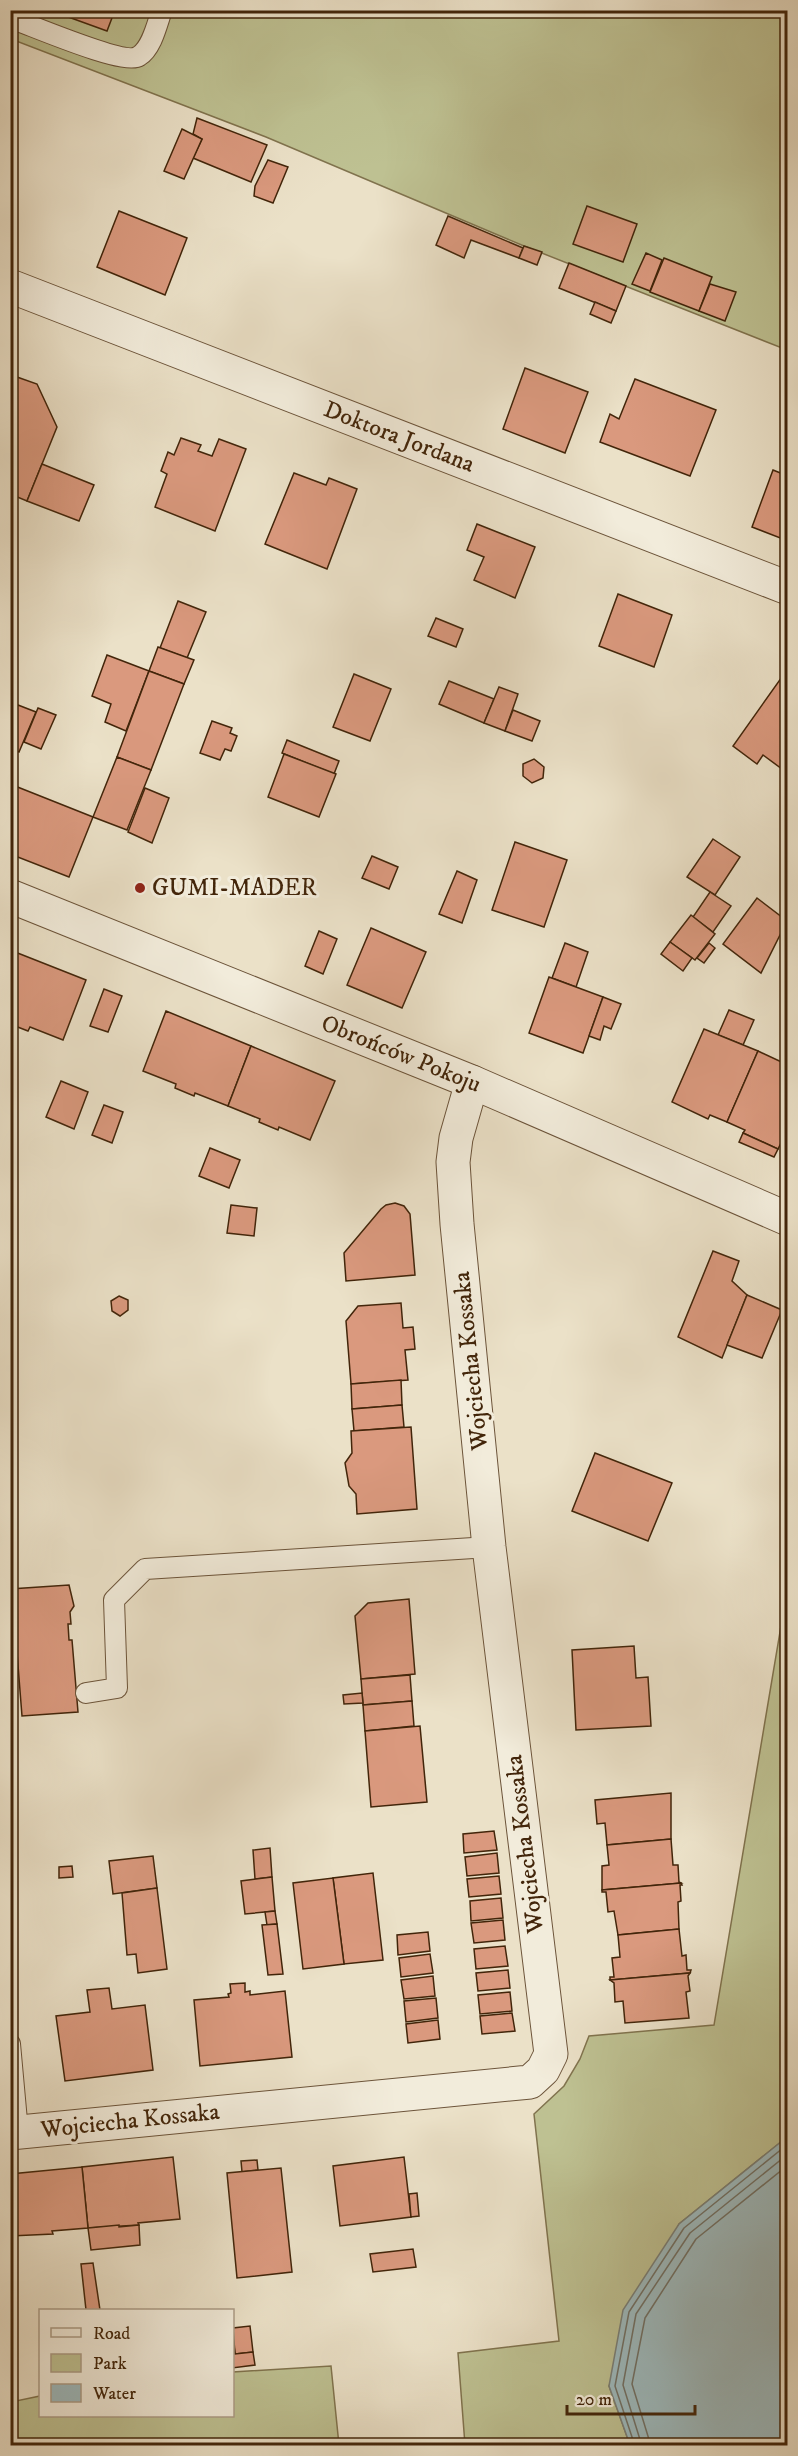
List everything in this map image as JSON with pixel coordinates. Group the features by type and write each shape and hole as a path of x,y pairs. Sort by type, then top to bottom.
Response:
{"street":[{"name":"Doktora Jordana","path":"10,286 788,588"},
{"name":"Obrońców Pokoju","path":"10,896 472,1082 788,1219"},
{"name":"Wojciecha Kossaka","path":"14,2133 530,2082 543,2070 551,2054 489,1546 458,1235 453,1162 456,1138 472,1082"}],"lane":[{"path":"10,18 129,59 140,56 152,39 162,10"},
{"path":"86,1694 117,1688 114,1600 145,1569 489,1546"},
{"path":"10,2044 14,2133"}],"green space":[{"path":"10,11 787,11 787,350 524,246 266,137 11,39"},
{"path":"782,1620 787,1622 787,2137 679,2224 609,2386 630,2445 465,2445 458,2353 559,2341 534,2114 564,2086 580,2059 589,2036 714,2025"},
{"path":"331,2366 339,2445 11,2445 11,2402 39,2396 39,2417 234,2417 234,2372"}],"water":[{"path":"787,2137 787,2445 630,2445 609,2386 623,2310 679,2224"}],"building":[{"path":"49,10 115,10 107,31"},
{"path":"197,118 267,145 251,182 193,158 202,139 193,134"},
{"path":"182,129 202,139 184,179 164,171"},
{"path":"268,160 288,167 273,203 254,196 255,186"},
{"path":"587,206 637,224 623,262 573,244"},
{"path":"119,211 187,238 165,295 97,267"},
{"path":"448,216 523,248 519,258 471,240 464,258 436,245"},
{"path":"524,246 542,252 537,265 519,258"},
{"path":"646,253 662,260 650,291 632,284"},
{"path":"664,258 712,277 699,311 650,292"},
{"path":"569,263 626,286 616,311 559,288"},
{"path":"710,284 736,292 725,321 699,311"},
{"path":"595,302 616,311 611,323 590,314"},
{"path":"525,368 588,392 565,453 503,429"},
{"path":"17,377 37,384 57,427 27,501 10,494 10,380"},
{"path":"635,379 716,410 690,476 600,442 610,414 619,419"},
{"path":"181,438 201,445 198,451 212,456 219,439 246,449 215,531 155,507 167,474 161,471 168,452 174,455"},
{"path":"42,464 94,485 79,521 27,501"},
{"path":"773,470 788,476 788,541 752,527"},
{"path":"294,473 326,485 329,478 357,489 327,569 265,544"},
{"path":"477,524 535,547 515,598 474,580 484,557 467,550"},
{"path":"618,594 672,615 654,667 599,646"},
{"path":"178,601 206,612 187,658 160,648"},
{"path":"436,618 463,629 456,647 428,636"},
{"path":"158,647 194,660 184,684 149,671"},
{"path":"107,655 149,671 126,731 105,722 111,704 92,696"},
{"path":"149,671 184,684 151,770 117,757"},
{"path":"354,674 391,689 370,741 333,727"},
{"path":"784,674 788,677 788,762 782,769 763,755 757,764 733,746"},
{"path":"449,681 494,699 484,723 439,704"},
{"path":"499,687 518,694 505,731 484,723"},
{"path":"18,705 36,712 19,752 10,748 10,722"},
{"path":"38,708 56,715 41,749 24,742"},
{"path":"513,710 540,721 532,741 505,731"},
{"path":"212,721 232,728 230,733 237,736 231,751 225,749 220,760 200,753"},
{"path":"287,740 339,761 334,774 282,753"},
{"path":"284,754 336,774 319,817 268,797"},
{"path":"117,757 151,770 127,830 93,817"},
{"path":"534,759 544,767 543,778 532,783 523,776 523,764"},
{"path":"10,784 93,817 69,877 10,854"},
{"path":"145,788 169,798 152,843 128,832"},
{"path":"713,839 740,857 715,895 687,877"},
{"path":"515,842 567,860 544,927 492,910"},
{"path":"372,856 398,867 389,889 362,878"},
{"path":"457,871 477,880 462,923 439,914"},
{"path":"710,892 731,906 713,932 693,917"},
{"path":"757,898 787,921 761,973 723,944"},
{"path":"691,915 715,934 695,960 670,942"},
{"path":"371,928 426,952 402,1008 347,985"},
{"path":"319,931 337,939 323,974 305,966"},
{"path":"670,942 692,958 683,971 661,954"},
{"path":"565,943 588,952 576,987 552,978"},
{"path":"709,943 715,948 704,963 697,958"},
{"path":"10,950 86,980 63,1040 30,1027 28,1031 10,1024 12,1020 10,1019"},
{"path":"549,977 603,997 583,1053 529,1033"},
{"path":"104,989 122,996 108,1032 90,1026"},
{"path":"603,997 621,1004 611,1029 604,1026 600,1040 589,1036"},
{"path":"729,1010 754,1020 743,1045 718,1035"},
{"path":"166,1011 251,1046 228,1106 195,1093 194,1096 175,1088 176,1084 143,1071"},
{"path":"704,1029 758,1051 727,1122 710,1115 708,1119 672,1102"},
{"path":"251,1046 335,1081 310,1140 279,1127 278,1130 259,1122 260,1119 228,1106"},
{"path":"758,1051 788,1065 788,1129 778,1149 743,1133 745,1130 727,1122"},
{"path":"61,1081 88,1092 74,1129 46,1117"},
{"path":"104,1105 123,1112 112,1143 92,1135"},
{"path":"743,1133 778,1149 774,1157 739,1142"},
{"path":"210,1148 240,1160 229,1188 199,1176"},
{"path":"395,1203 404,1206 410,1214 415,1275 346,1281 344,1253 381,1209"},
{"path":"231,1205 257,1208 254,1236 227,1233"},
{"path":"713,1251 739,1261 732,1281 747,1295 722,1358 678,1337"},
{"path":"747,1295 782,1310 762,1358 727,1345"},
{"path":"119,1296 128,1300 128,1310 120,1316 112,1311 111,1301"},
{"path":"401,1303 403,1328 413,1327 415,1349 405,1350 408,1380 351,1384 346,1321 358,1306"},
{"path":"401,1380 402,1405 352,1409 351,1384"},
{"path":"402,1405 404,1427 354,1431 352,1409"},
{"path":"411,1427 417,1509 357,1514 356,1494 349,1486 345,1463 352,1453 351,1431"},
{"path":"595,1453 672,1483 648,1541 572,1511"},
{"path":"69,1585 74,1606 70,1612 71,1624 68,1624 69,1640 72,1640 78,1712 22,1716 16,1640 10,1640 10,1589"},
{"path":"409,1599 415,1674 361,1679 355,1616 368,1603"},
{"path":"634,1646 636,1678 648,1677 651,1726 576,1730 572,1650"},
{"path":"410,1675 412,1701 363,1705 361,1679"},
{"path":"362,1693 363,1703 344,1704 343,1695"},
{"path":"412,1701 414,1726 365,1731 363,1705"},
{"path":"420,1726 427,1802 371,1807 365,1731"},
{"path":"671,1793 671,1839 607,1845 605,1823 597,1824 595,1800"},
{"path":"494,1831 497,1850 464,1853 463,1834"},
{"path":"671,1839 673,1865 678,1865 679,1882 681,1883 602,1890 602,1866 609,1865 607,1845"},
{"path":"270,1848 272,1877 255,1879 253,1850"},
{"path":"497,1853 499,1873 467,1876 465,1857"},
{"path":"153,1856 157,1888 113,1894 109,1861"},
{"path":"72,1866 73,1877 59,1878 59,1867"},
{"path":"373,1873 383,1960 344,1964 333,1878"},
{"path":"499,1876 501,1894 469,1897 467,1879"},
{"path":"272,1877 275,1911 245,1914 241,1881"},
{"path":"333,1878 344,1964 303,1969 293,1883"},
{"path":"681,1883 681,1901 678,1902 679,1929 618,1935 614,1911 608,1912 606,1892 602,1890"},
{"path":"157,1888 167,1969 138,1973 136,1954 127,1955 122,1893"},
{"path":"501,1898 503,1918 471,1921 470,1901"},
{"path":"275,1911 277,1924 267,1925 265,1912"},
{"path":"503,1920 505,1940 474,1943 471,1923"},
{"path":"277,1924 283,1974 268,1975 262,1925"},
{"path":"679,1929 682,1956 686,1955 687,1970 691,1970 690,1973 610,1980 610,1977 614,1977 612,1958 620,1957 618,1935"},
{"path":"428,1932 430,1951 398,1955 397,1935"},
{"path":"505,1946 508,1966 476,1969 474,1949"},
{"path":"430,1954 433,1973 401,1977 399,1958"},
{"path":"508,1970 510,1988 478,1991 476,1973"},
{"path":"690,1973 688,1976 690,1991 686,1992 689,2018 625,2023 623,2001 615,2002 614,1983 610,1980"},
{"path":"433,1976 435,1996 404,1999 401,1980"},
{"path":"245,1983 245,1992 250,1991 250,1995 285,1991 292,2057 200,2066 194,2000 229,1997 230,1984"},
{"path":"109,1988 112,2009 145,2005 153,2070 65,2081 56,2016 90,2012 87,1990"},
{"path":"510,1992 512,2011 480,2014 478,1995"},
{"path":"436,1998 438,2018 406,2022 404,2001"},
{"path":"512,2013 515,2031 482,2034 480,2016"},
{"path":"438,2020 440,2039 408,2043 406,2024"},
{"path":"173,2157 180,2219 138,2223 139,2225 88,2228 82,2167"},
{"path":"404,2157 411,2217 340,2226 333,2166"},
{"path":"257,2160 258,2170 242,2172 241,2161"},
{"path":"82,2167 88,2228 52,2231 53,2234 10,2236 10,2174"},
{"path":"281,2168 292,2272 237,2278 227,2173"},
{"path":"417,2193 419,2216 411,2217 409,2194"},
{"path":"119,2225 119,2227 139,2225 140,2245 91,2250 88,2228"},
{"path":"413,2249 416,2267 373,2272 370,2254"},
{"path":"93,2263 100,2309 86,2309 81,2264"},
{"path":"250,2326 253,2352 235,2354 234,2328"},
{"path":"234,2345 235,2354 253,2352 255,2365 234,2368"}],"place":[{"name":"GUMI-MADER","path":"140,888"}]}
